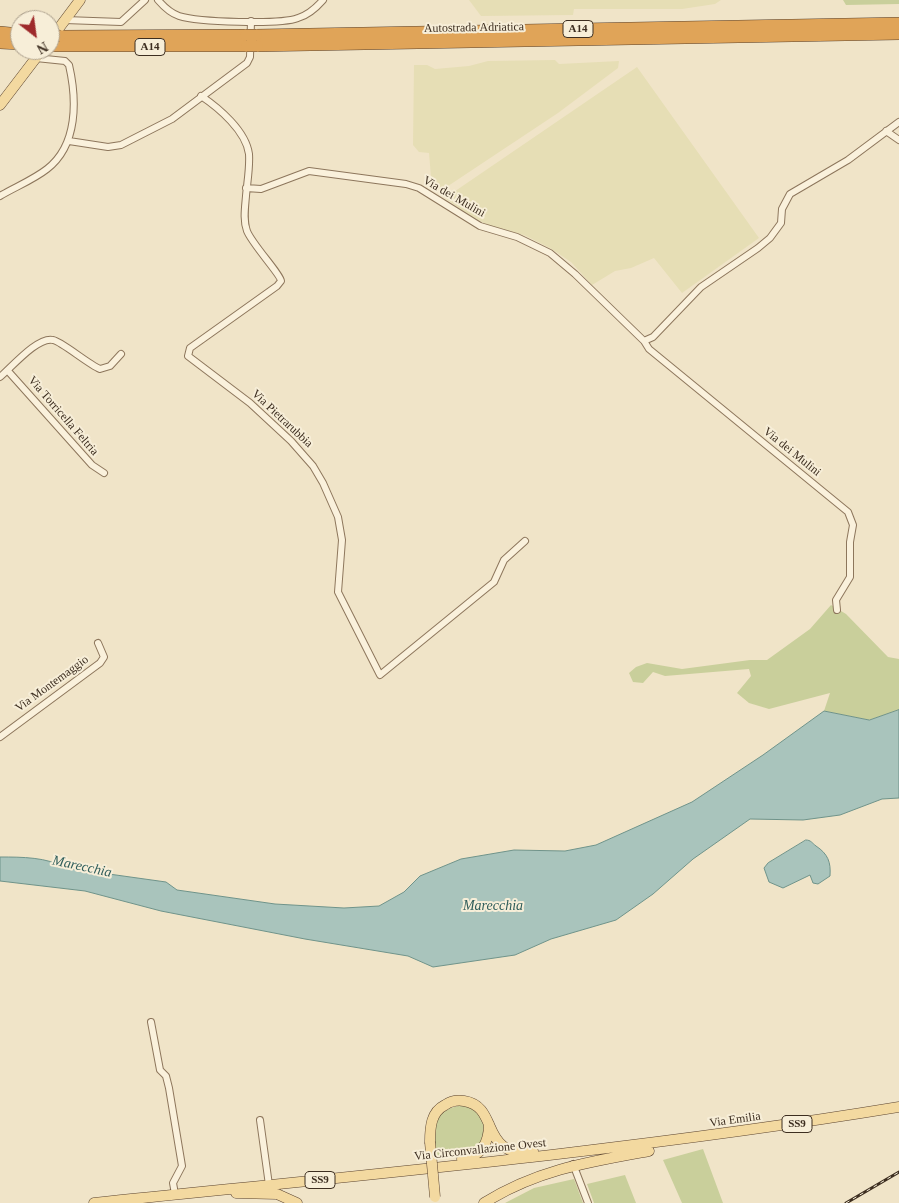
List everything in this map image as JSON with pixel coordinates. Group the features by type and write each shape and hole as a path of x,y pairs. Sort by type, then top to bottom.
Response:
{"highway":[{"name":"Autostrada Adriatica","path":"252,41 899,23"},
{"name":"Autostrada Adriatica","path":"60,44 899,34"}],"main road":[{"path":"60,28 80,0"},
{"path":"0,105 36,60"},
{"path":"436,1200 430,1142 433,1118 438,1110 446,1104 456,1101 475,1104 482,1110 501,1145 510,1150 521,1152 592,1147 614,1149"},
{"name":"Via Emilia","path":"694,1138 899,1107"},
{"path":"370,1175 388,1167 473,1157 486,1144 489,1135 488,1121"},
{"path":"484,1203 521,1183 573,1164 660,1149 694,1138"},
{"name":"Via Circonvallazione Ovest","path":"94,1203 614,1149 694,1138"},
{"path":"223,1189 236,1194 277,1194 297,1203"}],"street":[{"path":"65,20 121,22 145,0"},
{"path":"158,0 167,10 181,17 251,21 298,18 307,14 322,0"},
{"path":"69,141 108,147 121,145 172,119 247,63 250,56 251,21"},
{"path":"0,196 45,171 69,141 73,112 69,65 60,56"},
{"name":"Via Pietrarubbia","path":"201,96 223,114 247,146 249,157 244,216 246,228 265,260 280,274 281,281 277,286 190,348 188,356 250,403 296,446 313,466 338,517 342,540 338,592 380,675 494,582 504,560 525,542"},
{"path":"644,341 653,337 700,287 770,238 781,223 782,209 790,194 832,170 899,122"},
{"path":"886,131 899,140"},
{"name":"Via dei Mulini","path":"246,188 261,189 299,174 315,172 406,184 419,188 480,226 517,237 550,253 575,274 644,341 649,349 848,512 853,525 850,542 850,577 836,600 837,610"},
{"path":"0,377 44,340 54,340 100,369 110,366 121,354"},
{"name":"Via Torricella Feltria","path":"8,370 92,465 104,473"},
{"name":"Via Montemaggio","path":"0,736 100,663 104,657 98,643"},
{"path":"151,1022 160,1070 166,1076 182,1166 173,1183 174,1194"},
{"path":"260,1120 269,1184"},
{"path":"573,1164 588,1203"}],"shaded area":[{"path":"469,0 721,0 715,4 682,9 574,9 573,15 481,16"},
{"path":"555,60 559,64 619,61 618,68 558,113 439,192 432,189 429,153 419,152 413,145 414,65 427,65 435,69 469,66 488,61"},
{"path":"637,67 759,238 682,293 654,258 631,268 615,271 592,285 571,262 550,248 524,235 495,228 473,218 445,198"}],"green space":[{"path":"843,0 899,0 899,4 846,5"},
{"path":"831,605 846,614 888,657 899,659 899,710 869,720 824,711 830,693 769,709 749,703 737,693 751,676 749,669 665,676 653,672 643,683 633,682 629,673 636,667 647,663 682,669 750,660 767,660 810,629"},
{"path":"467,1105 477,1110 486,1126 484,1142 468,1156 436,1159 435,1130 440,1115 446,1110"},
{"path":"703,1149 723,1203 682,1203 663,1160"},
{"path":"625,1175 636,1203 594,1203 587,1184"},
{"path":"574,1179 583,1203 505,1203 534,1188"}],"water":[{"name":"Marecchia","path":"899,710 899,798 882,799 840,815 803,820 750,819 693,859 653,894 616,920 551,939 515,955 433,967 408,956 305,939 161,911 85,891 0,881 0,857 26,858 59,864 66,868 166,882 177,890 275,904 344,908 379,906 404,892 420,876 461,859 514,850 565,851 596,845 692,802 763,755 824,711 869,720"},
{"path":"806,840 826,855 830,867 830,876 818,884 813,883 810,875 783,888 769,882 764,868 768,863"}],"railway":[{"path":"846,1203 899,1172"}]}
